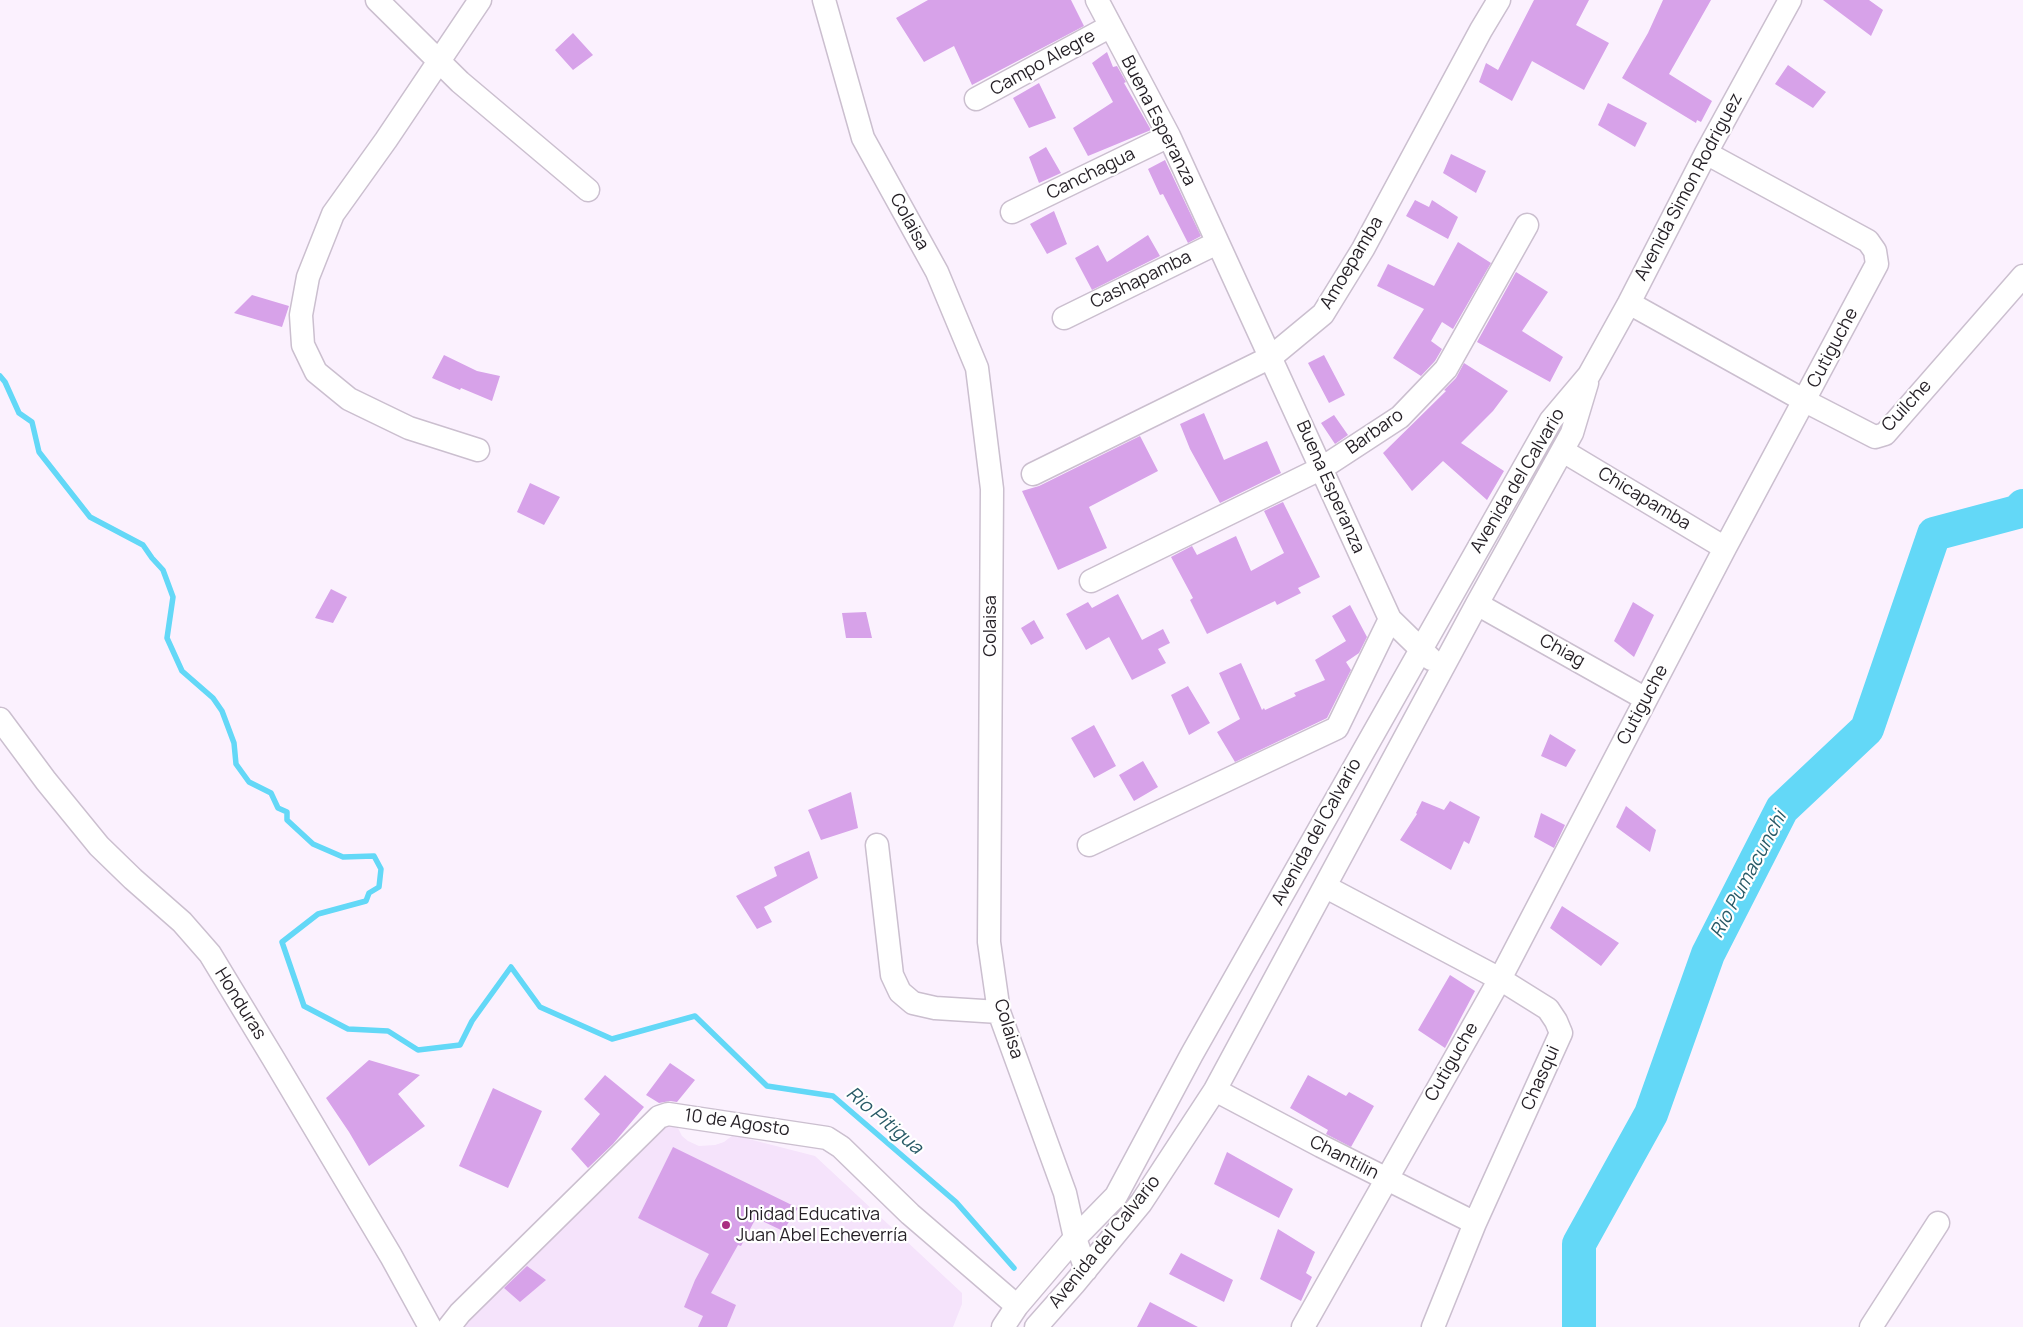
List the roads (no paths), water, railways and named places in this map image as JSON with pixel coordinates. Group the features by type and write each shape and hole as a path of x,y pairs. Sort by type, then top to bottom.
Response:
{"street":[{"path":"377,0 438,62 588,190"},
{"path":"478,450 409,428 349,399 316,372 303,345 301,315 308,277 333,214 386,140 480,0"},
{"name":"Colaisa","path":"824,0 864,138 937,272 977,368 992,489 990,942 999,1012 1065,1193 1086,1270"},
{"name":"Buena Esperanza","path":"1097,0 1109,27 1169,136 1390,619 1420,650 1443,669"},
{"name":"Amoepamba","path":"1033,474 1271,357 1322,314 1363,249 1499,0"},
{"name":"Avenida Simon Rodriguez","path":"1589,375 1629,303 1706,153 1790,0"},
{"name":"Campo Alegre","path":"976,99 1109,27"},
{"name":"Canchagua","path":"1012,212 1169,136"},
{"name":"Cutiguche","path":"1303,1327 1500,979 1725,548 1877,264 1875,251 1868,241 1706,153"},
{"name":"Barbaro","path":"1091,581 1322,468 1400,418 1446,369 1527,225"},
{"name":"Cashapamba","path":"1064,318 1217,243"},
{"name":"Cuilche","path":"1629,303 1805,401 1875,437 1885,434 2023,276"},
{"name":"Avenida del Calvario","path":"1036,1327 1141,1203 1215,1090 1477,604 1563,451 1572,433 1589,375"},
{"name":"Avenida del Calvario","path":"1003,1327 1018,1306 1076,1238 1116,1196 1192,1054 1551,420 1589,375"},
{"name":"Chicapamba","path":"1563,451 1725,548"},
{"name":"Chiag","path":"1477,604 1646,699"},
{"path":"1089,846 1338,728 1390,619"},
{"name":"Honduras","path":"0,719 46,781 99,846 182,922 210,954 352,1190 430,1327"},
{"path":"877,845 892,975 900,992 913,1003 935,1008 999,1012"},
{"name":"Chasqui","path":"1326,887 1500,979 1548,1009 1561,1033 1475,1223 1433,1327"},
{"name":"Chantilin","path":"1215,1090 1475,1223"},
{"name":"10 de Agosto","path":"450,1327 460,1313 659,1117 668,1114 827,1138 841,1147 910,1214 1018,1306"},
{"path":"1871,1327 1938,1222"}],"waterway":[{"name":"Rio Pitigua","path":"0,376 5,382 19,413 32,422 39,452 90,517 143,545 163,570 173,597 167,638 182,671 213,698 222,711 234,743 236,764 249,782 271,793 278,808 287,812 287,820 313,844 343,857 374,856 381,869 379,887 369,893 366,901 318,914 282,942 304,1006 348,1029 388,1031 418,1050 460,1045 472,1021 511,967 540,1007 612,1039 695,1016 767,1086 833,1096 956,1202 1014,1268"},
{"name":"Rio Pumacunchi","path":"1579,1327 1579,1244 1651,1114 1708,954 1782,809 1867,729 1934,534 2017,512 2023,506"}],"place":[{"name":"Unidad Educativa Juan Abel Echeverría","path":"726,1225"}]}
